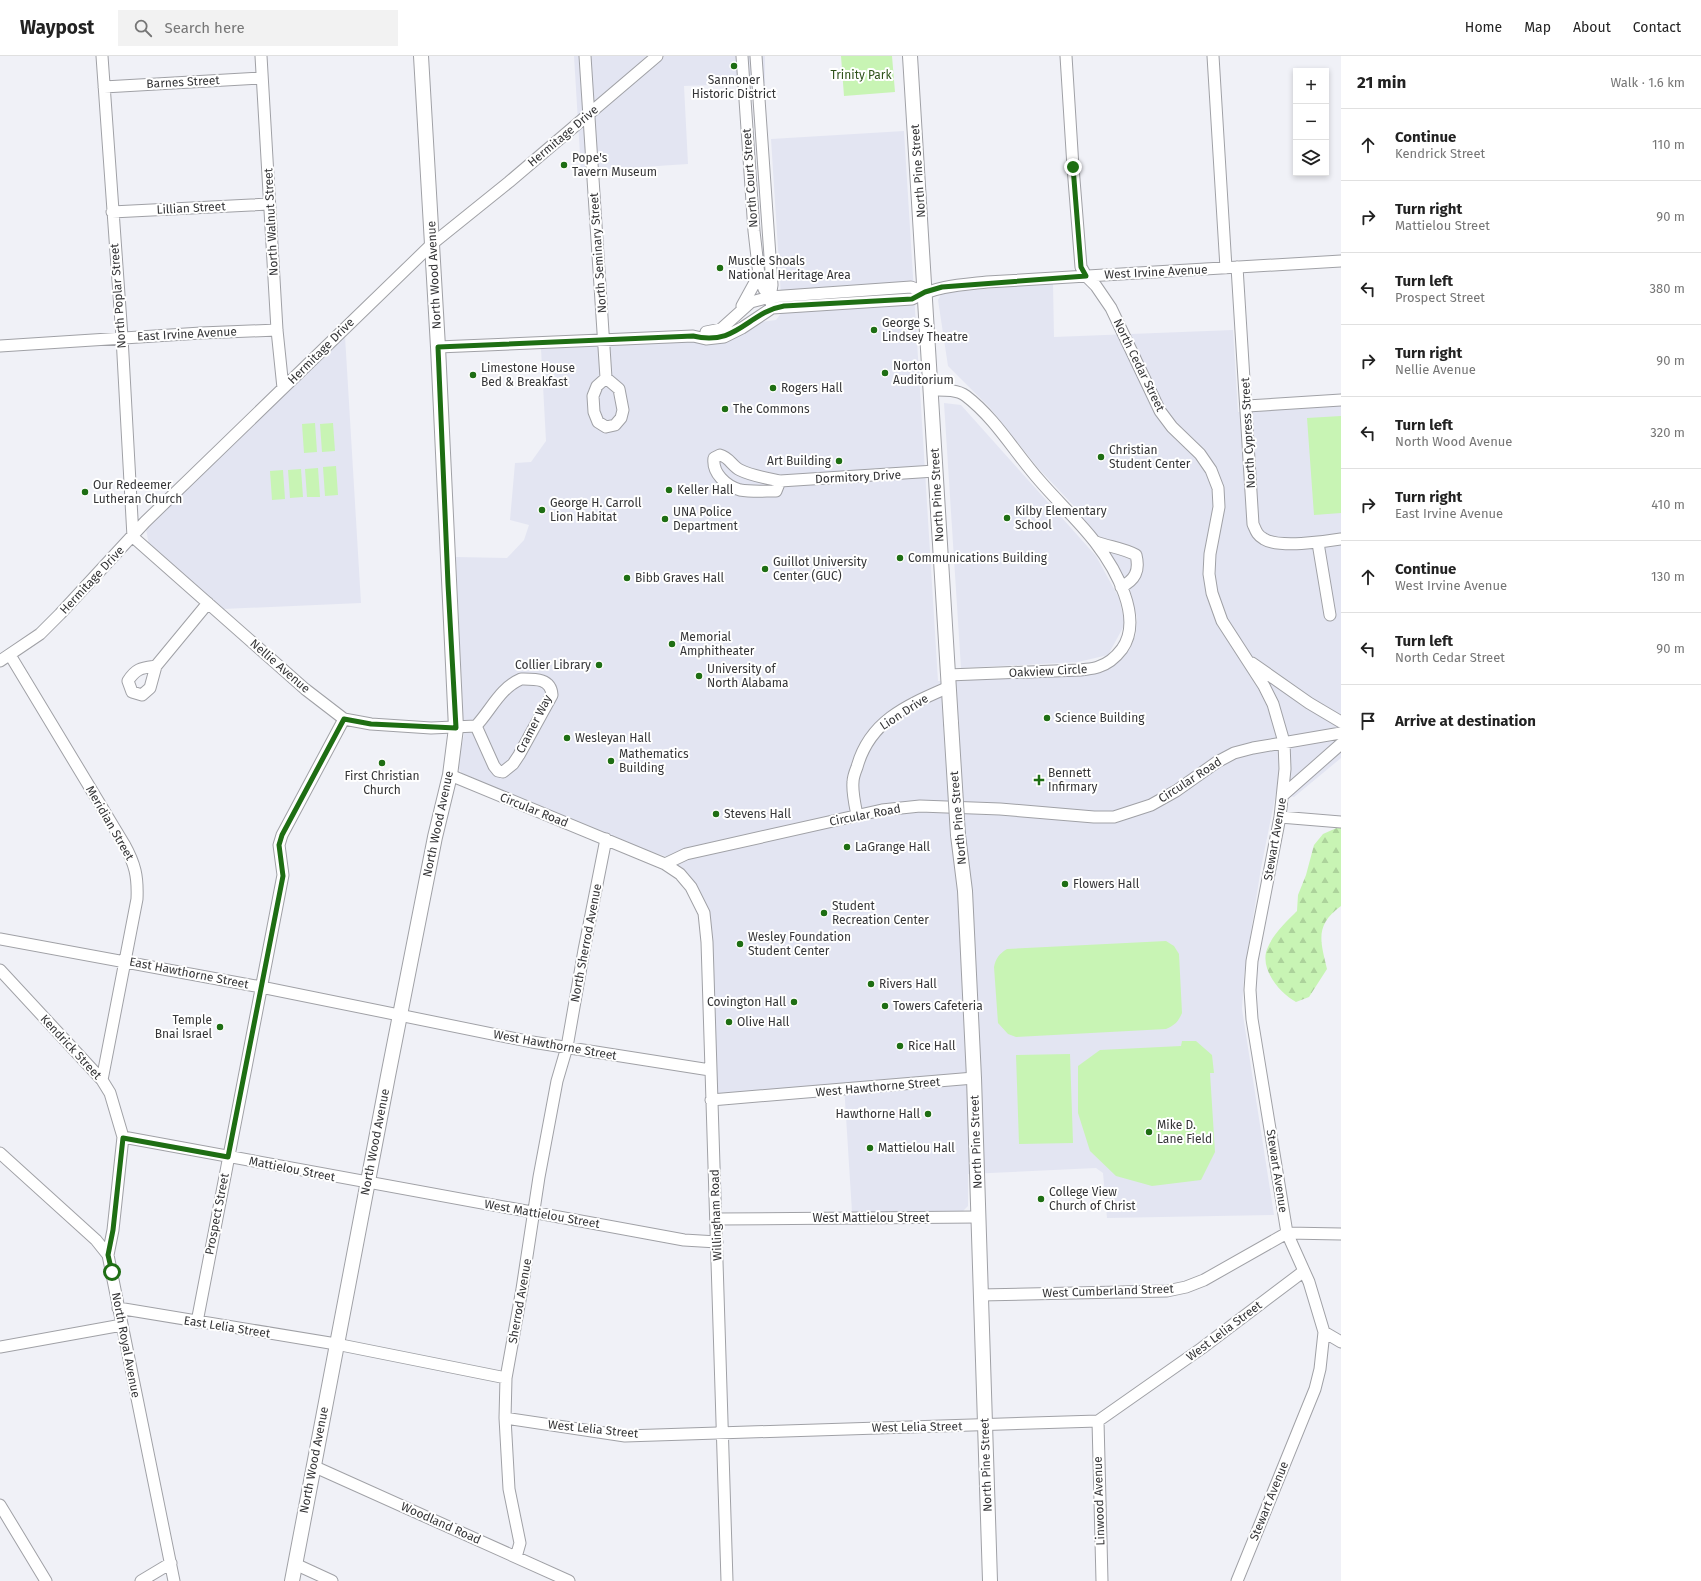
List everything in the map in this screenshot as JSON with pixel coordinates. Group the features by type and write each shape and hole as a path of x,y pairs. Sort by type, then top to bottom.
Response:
{"main road":[{"name":"North Wood Avenue","path":"292,1581 336,1344 435,837 450,775 456,728 438,347 421,56"},
{"name":"North Pine Street","path":"910,56 958,835 965,891 974,1078 990,1581"}],"street":[{"name":"North Poplar Street","path":"102,56 122,337 133,537"},
{"name":"North Walnut Street","path":"261,56 277,330 284,388"},
{"name":"North Seminary Street","path":"585,56 606,378"},
{"name":"Hermitage Drive","path":"0,661 40,634 133,537 145,522 432,244 509,182 657,56"},
{"name":"North Court Street","path":"742,56 754,231 759,275 764,289 770,297"},
{"name":"North Court Street","path":"756,56 772,285 770,297 772,308"},
{"name":"North Cedar Street","path":"1066,56 1081,267 1086,276 1096,286 1111,308 1160,411 1172,427 1200,454 1211,470 1218,488 1219,507 1210,554 1209,574 1212,593 1222,621 1273,704 1284,742"},
{"name":"North Cypress Street","path":"1213,56 1232,268 1247,406 1253,524 1257,534 1264,540 1274,543 1318,543 1341,539"},
{"name":"Barnes Street","path":"104,87 262,78"},
{"name":"Lillian Street","path":"112,212 270,204"},
{"path":"754,231 768,230"},
{"name":"West Irvine Avenue","path":"925,292 950,286 1086,276 1341,261"},
{"path":"739,311 752,292 759,275"},
{"path":"438,347 693,336 721,329 739,311 751,302 770,297 911,287 925,292"},
{"path":"693,336 706,339 724,337 742,328 772,308 912,299 925,292"},
{"name":"East Irvine Avenue","path":"0,346 122,337 277,330"},
{"name":"Oakview Circle","path":"931,390 948,390 965,394 980,409 1040,481 1079,522 1096,542 1121,587 1128,604 1132,623 1127,642 1116,658 1099,667 1080,670 949,681"},
{"path":"1247,406 1341,400"},
{"name":"Dormitory Drive","path":"778,486 738,469 725,456 720,455 714,458 713,465 718,474 727,484 740,490 935,471"},
{"name":"Nellie Avenue","path":"133,537 305,689 344,719 371,724 456,728"},
{"path":"1096,542 1114,548 1124,549 1136,555 1138,564 1136,575 1128,583 1121,587"},
{"path":"1318,543 1330,615"},
{"path":"156,666 208,603"},
{"name":"Meridian Street","path":"10,655 133,861 138,880 137,900 102,1080"},
{"path":"1247,660 1309,703 1341,722"},
{"name":"Cramer Way","path":"521,679 537,679 544,681 552,690 552,695 519,755 513,764 503,772 498,771 494,766 476,726 487,714 504,690 512,683 521,679"},
{"name":"Lion Drive","path":"857,815 852,782 860,754 869,737 884,722 949,681"},
{"name":"Prospect Street","path":"197,1322 283,876 279,845 344,719"},
{"path":"456,728 476,726"},
{"name":"Circular Road","path":"450,775 665,864 686,854 857,815 882,810 920,806 1000,809 1094,817 1114,817 1151,805 1176,791 1216,762 1234,753 1284,742 1341,733"},
{"name":"Stewart Avenue","path":"1237,1581 1315,1389 1320,1370 1324,1332 1304,1271 1287,1233 1252,1019 1250,990 1252,961 1280,817 1283,795 1284,742"},
{"path":"1283,795 1341,744"},
{"path":"1280,817 1341,822"},
{"name":"North Sherrod Avenue","path":"567,1047 581,965 606,839"},
{"name":"Willingham Road","path":"665,864 680,874 691,887 704,913 707,942 711,1100 717,1219 724,1433 727,1581"},
{"name":"East Hawthorne Street","path":"0,939 261,987 401,1016"},
{"name":"Kendrick Street","path":"0,970 102,1080 110,1093 123,1138 113,1230 108,1255"},
{"name":"West Hawthorne Street","path":"401,1016 567,1047 710,1070"},
{"name":"Sherrod Avenue","path":"516,1557 520,1543 509,1489 505,1418 506,1378 535,1213 539,1177 551,1110 567,1047"},
{"name":"West Hawthorne Street","path":"711,1100 974,1078"},
{"name":"Mattielou Street","path":"123,1138 368,1183"},
{"name":"North Royal Avenue","path":"0,1153 96,1240 108,1255 174,1581"},
{"name":"West Mattielou Street","path":"368,1183 684,1240 717,1242"},
{"name":"West Mattielou Street","path":"717,1219 978,1217"},
{"path":"1287,1233 1341,1234"},
{"name":"West Cumberland Street","path":"980,1296 1167,1291 1186,1287 1204,1280 1287,1233"},
{"name":"West Lelia Street","path":"505,1418 625,1436 1098,1421 1202,1348 1304,1271"},
{"name":"East Lelia Street","path":"118,1308 336,1344"},
{"path":"0,1347 122,1325"},
{"path":"1324,1332 1341,1342"},
{"path":"336,1344 506,1378"},
{"name":"Linwood Avenue","path":"1098,1421 1102,1581"},
{"name":"Woodland Road","path":"313,1466 569,1581"},
{"path":"0,1505 46,1581"},
{"path":"141,1581 171,1563"},
{"path":"295,1564 332,1581"}],"shaded area":[{"path":"574,56 765,56 765,83 684,86 688,164 581,171"},
{"name":"University of North Alabama","path":"904,131 938,681 1100,672 1116,664 1130,649 1136,634 1137,617 1130,590 1110,552 1075,507 1038,468 990,408 948,366 938,300 942,293 1053,283 1054,337 1233,330 1238,412 1341,405 1341,758 1294,797 1276,793 1261,868 1244,975 1242,1009 1274,1215 1107,1218 1103,1173 1096,1168 968,1174 968,1206 962,1212 852,1212 844,1085 715,1096 710,922 708,908 694,883 679,866 665,856 639,848 463,775 457,766 464,735 456,557 507,558 524,540 529,525 510,520 515,463 531,462 546,441 541,349 722,339 761,322 776,320 782,312 771,139"},
{"path":"345,336 361,603 223,609 149,545 146,529"},
{"name":"Kilby Elementary School","path":"944,403 961,405 1096,556 1119,598 1125,624 1108,655 1078,662 961,668"}],"green space":[{"name":"Trinity Park","path":"841,56 892,56 895,92 844,96"},
{"path":"1341,416 1341,513 1314,515 1307,418"},
{"path":"315,423 317,452 304,453 302,424"},
{"path":"333,423 335,451 322,452 320,424"},
{"path":"336,466 338,495 325,496 323,467"},
{"path":"318,468 320,497 307,497 305,469"},
{"path":"301,469 303,497 290,498 288,470"},
{"path":"283,470 285,499 272,500 270,471"},
{"path":"1341,826 1341,906 1327,920 1323,927 1321,941 1327,969 1309,997 1296,1002 1283,992 1272,979 1266,963 1268,947 1281,928 1297,911 1298,895 1306,875 1314,845 1323,834"},
{"path":"1166,941 1174,946 1179,954 1182,1013 1176,1023 1169,1028 1016,1037 1008,1034 998,1023 994,967 998,956 1007,949"},
{"name":"Mike D. Lane Field","path":"1182,1041 1196,1041 1212,1055 1214,1073 1210,1073 1215,1152 1201,1180 1152,1186 1116,1176 1090,1151 1078,1113 1078,1066 1100,1050 1181,1046"},
{"path":"1070,1054 1073,1143 1019,1144 1016,1055"}],"place":[{"name":"Sannoner Historic District","path":"734,66"},
{"name":"Pope's Tavern Museum","path":"564,165"},
{"name":"Muscle Shoals National Heritage Area","path":"720,268"},
{"name":"George S. Lindsey Theatre","path":"874,330"},
{"name":"Norton Auditorium","path":"885,373"},
{"name":"Limestone House Bed & Breakfast","path":"473,375"},
{"name":"Rogers Hall","path":"773,388"},
{"name":"The Commons","path":"725,409"},
{"name":"Christian Student Center","path":"1101,457"},
{"name":"Art Building","path":"839,461"},
{"name":"Keller Hall","path":"669,490"},
{"name":"Our Redeemer Lutheran Church","path":"85,492"},
{"name":"George H. Carroll Lion Habitat","path":"542,510"},
{"name":"Kilby Elementary School","path":"1007,518"},
{"name":"UNA Police Department","path":"665,519"},
{"name":"Communications Building","path":"900,558"},
{"name":"Guillot University Center (GUC)","path":"765,569"},
{"name":"Bibb Graves Hall","path":"627,578"},
{"name":"Memorial Amphitheater","path":"672,644"},
{"name":"Collier Library","path":"599,665"},
{"name":"University of North Alabama","path":"699,676"},
{"name":"Science Building","path":"1047,718"},
{"name":"Wesleyan Hall","path":"567,738"},
{"name":"Mathematics Building","path":"611,761"},
{"name":"First Christian Church","path":"382,763"},
{"name":"Bennett Infirmary","path":"1039,780"},
{"name":"Stevens Hall","path":"716,814"},
{"name":"LaGrange Hall","path":"847,847"},
{"name":"Flowers Hall","path":"1065,884"},
{"name":"Student Recreation Center","path":"824,913"},
{"name":"Wesley Foundation Student Center","path":"740,944"},
{"name":"Rivers Hall","path":"871,984"},
{"name":"Covington Hall","path":"794,1002"},
{"name":"Towers Cafeteria","path":"885,1006"},
{"name":"Olive Hall","path":"729,1022"},
{"name":"Temple Bnai Israel","path":"220,1027"},
{"name":"Rice Hall","path":"900,1046"},
{"name":"Hawthorne Hall","path":"928,1114"},
{"name":"Mike D. Lane Field","path":"1149,1132"},
{"name":"Mattielou Hall","path":"870,1148"},
{"name":"College View Church of Christ","path":"1041,1199"}],"route":[{"path":"112,1272 108,1255 113,1230 123,1150 123,1138 228,1157 278,895 283,876 279,845 282,835 344,719 371,724 456,728 438,347 693,336 706,339 724,337 742,328 772,308 784,306 912,299 925,292 942,287 987,282 1086,276 1081,267 1073,167"}]}
